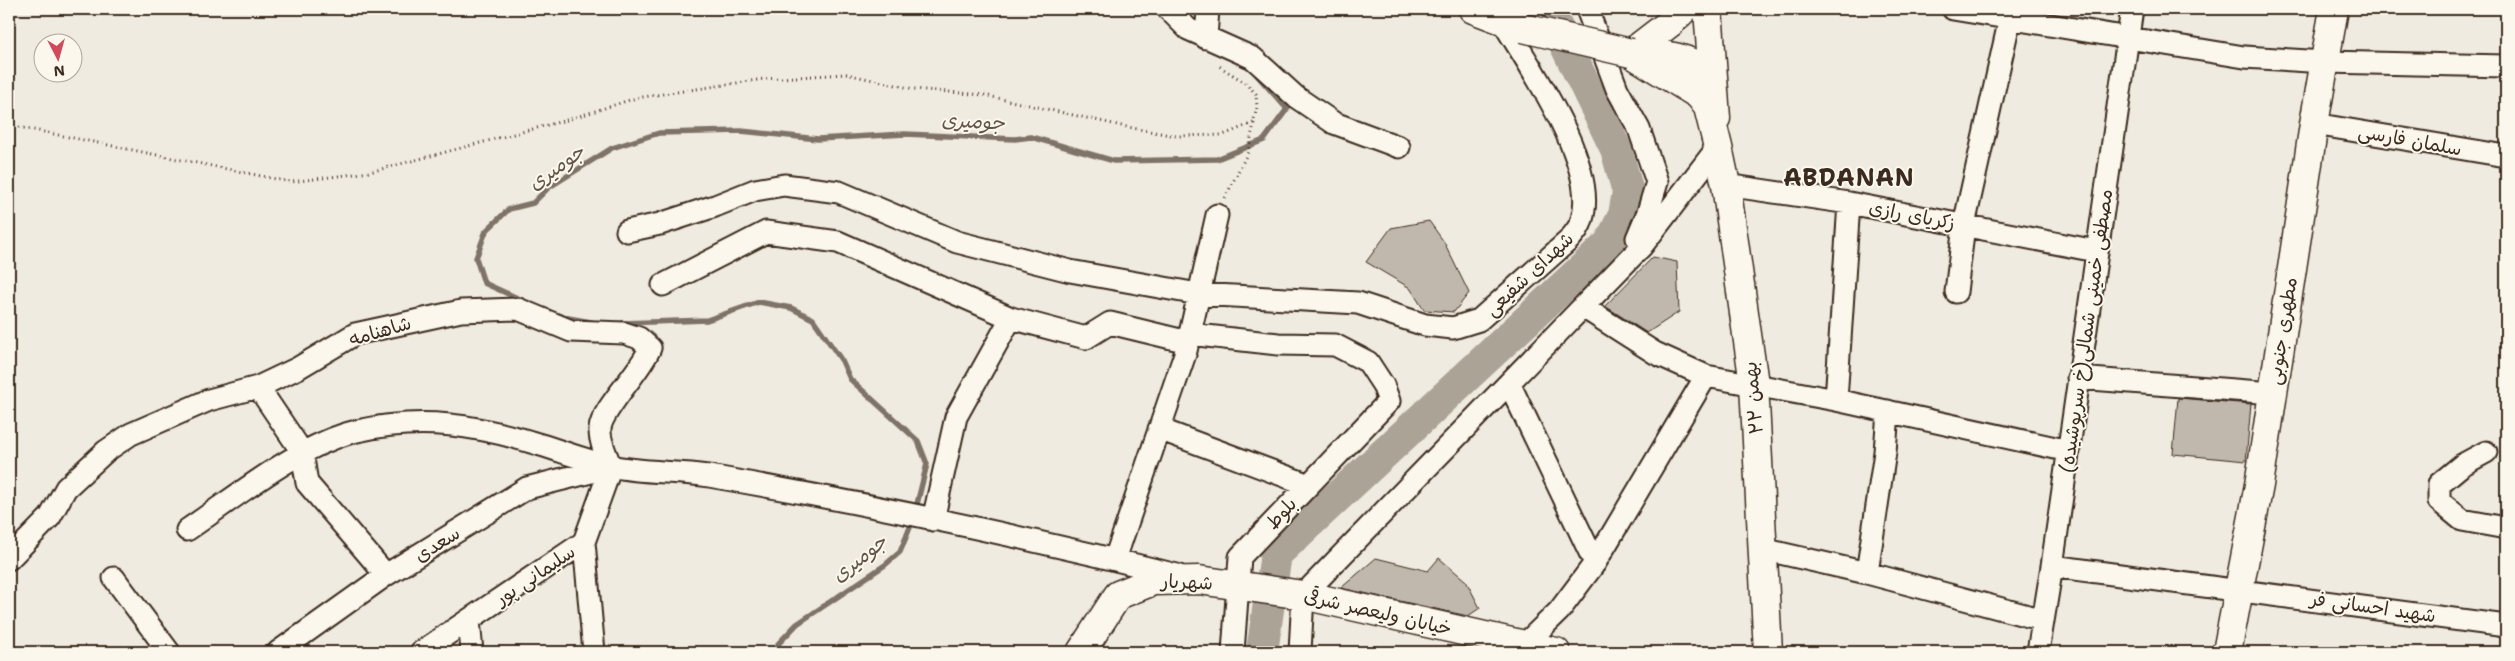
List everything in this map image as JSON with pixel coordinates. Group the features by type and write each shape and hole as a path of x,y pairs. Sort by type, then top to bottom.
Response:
{"main road":[{"path":"1473,9 1631,53 1677,56 1696,64 1712,75"},
{"path":"1631,53 1670,23 1684,9"},
{"name":"مطهری جنوبی","path":"2227,652 2259,485 2314,124 2334,9"},
{"path":"1631,53 1676,44 1708,19"},
{"path":"1708,19 1718,147"},
{"path":"1631,53 1699,95 1708,108 1718,147"},
{"name":"۲۲ بهمن","path":"1718,147 1726,185 1754,384 1768,652"},
{"name":"شهریار","path":"1081,652 1118,595 1153,581 1199,580 1295,594"},
{"name":"خیابان ولیعصر شرقی","path":"1295,594 1488,645 1524,645 1556,652"}],"street":[{"path":"1168,9 1188,29 1253,58 1296,97 1334,123 1399,147"},
{"path":"1206,38 1208,9"},
{"path":"1587,9 1617,89 1640,129 1657,182 1648,212 1626,262"},
{"path":"1954,9 2011,14 2244,57 2324,62 2506,66"},
{"name":"مصطفی خمینی شمالی(خ سرپوشیده)","path":"2038,652 2069,451 2132,9"},
{"path":"1956,292 1964,225 2011,14"},
{"name":"شهدای شفیعی","path":"627,231 660,224 715,206 755,190 784,185 839,192 957,242 1070,271 1198,294 1358,303 1425,325 1454,328 1479,320 1568,241 1579,227 1585,205 1582,181 1571,144 1554,107 1523,23"},
{"name":"سلمان فارسی","path":"2314,124 2506,156"},
{"path":"1300,652 1295,594 1509,383 1641,247 1718,147"},
{"name":"زکریای رازی","path":"1726,185 1849,203 2096,252"},
{"path":"1836,400 1849,203"},
{"path":"1115,559 1189,333 1217,215"},
{"path":"663,285 766,232 838,242 1011,318 1086,338 1110,323 1189,333"},
{"path":"1583,307 1655,353 1706,376 1836,400 2069,451"},
{"name":"شاهنامه","path":"9,558 50,517 66,488 120,442 141,428 188,411 209,400 258,387 298,368 354,334 461,311 518,309 571,331 624,334 639,338 650,348 645,361 605,416 600,429 611,466"},
{"path":"940,522 956,417 1011,318"},
{"name":"بلوط","path":"1189,333 1278,344 1335,345 1368,362 1383,385 1389,401 1240,557 1232,652"},
{"path":"1524,645 1559,611 1595,563 1706,376"},
{"path":"2078,378 2272,393"},
{"path":"1509,383 1595,563"},
{"path":"258,387 302,452 307,483 386,575"},
{"path":"1867,573 1885,452 1888,411"},
{"path":"187,530 302,452 328,440 356,431 430,422 467,426 531,442 611,466 706,476 899,512 1115,559 1199,580"},
{"path":"1159,429 1309,485"},
{"path":"2486,452 2462,465 2438,484 2438,501 2462,520 2506,528"},
{"name":"سلیمانی پور","path":"421,652 584,542 611,466"},
{"name":"سعدی","path":"278,652 386,575 527,488 611,466"},
{"path":"584,542 594,652"},
{"path":"1762,550 1867,573 2043,620"},
{"name":"شهید احسانی فر","path":"2052,566 2239,589 2506,626"},
{"path":"114,578 160,649"},
{"path":"469,620 472,652"}],"path":[{"path":"1213,58 1219,66 1247,84 1256,94"},
{"path":"1217,215 1248,152 1255,116 1259,64"},
{"path":"9,125 291,182 370,172 567,120 636,98 782,78 846,74 914,89 984,95 1176,136 1223,135 1253,123 1255,116"}],"building":[{"path":"1429,221 1444,242 1469,293 1454,312 1424,310 1410,288 1366,262 1391,228"},
{"path":"1653,257 1677,262 1679,312 1647,333 1605,306"},
{"path":"2178,398 2251,404 2246,461 2173,454"},
{"path":"1376,558 1428,571 1439,558 1466,581 1480,608 1468,616 1341,588"}],"waterway":[{"path":"1262,652 1276,554 1610,243 1624,215 1628,192 1616,149 1548,9"},
{"name":"جومیری","path":"524,301 484,283 476,258 486,231 509,209 533,203 548,188 612,148 659,133 741,131 818,139 905,134 1015,139 1031,137 1114,161 1217,159 1264,140 1287,109 1255,73"},
{"name":"جومیری","path":"622,323 707,320 759,302 791,308 813,319 842,361 850,379 918,441 927,464 913,520 900,552 885,565 797,624 778,644 781,652"},
{"name":"جومیری","path":"563,317 591,322"}],"district":[{"name":"ABDANAN","path":"1849,178"}]}
